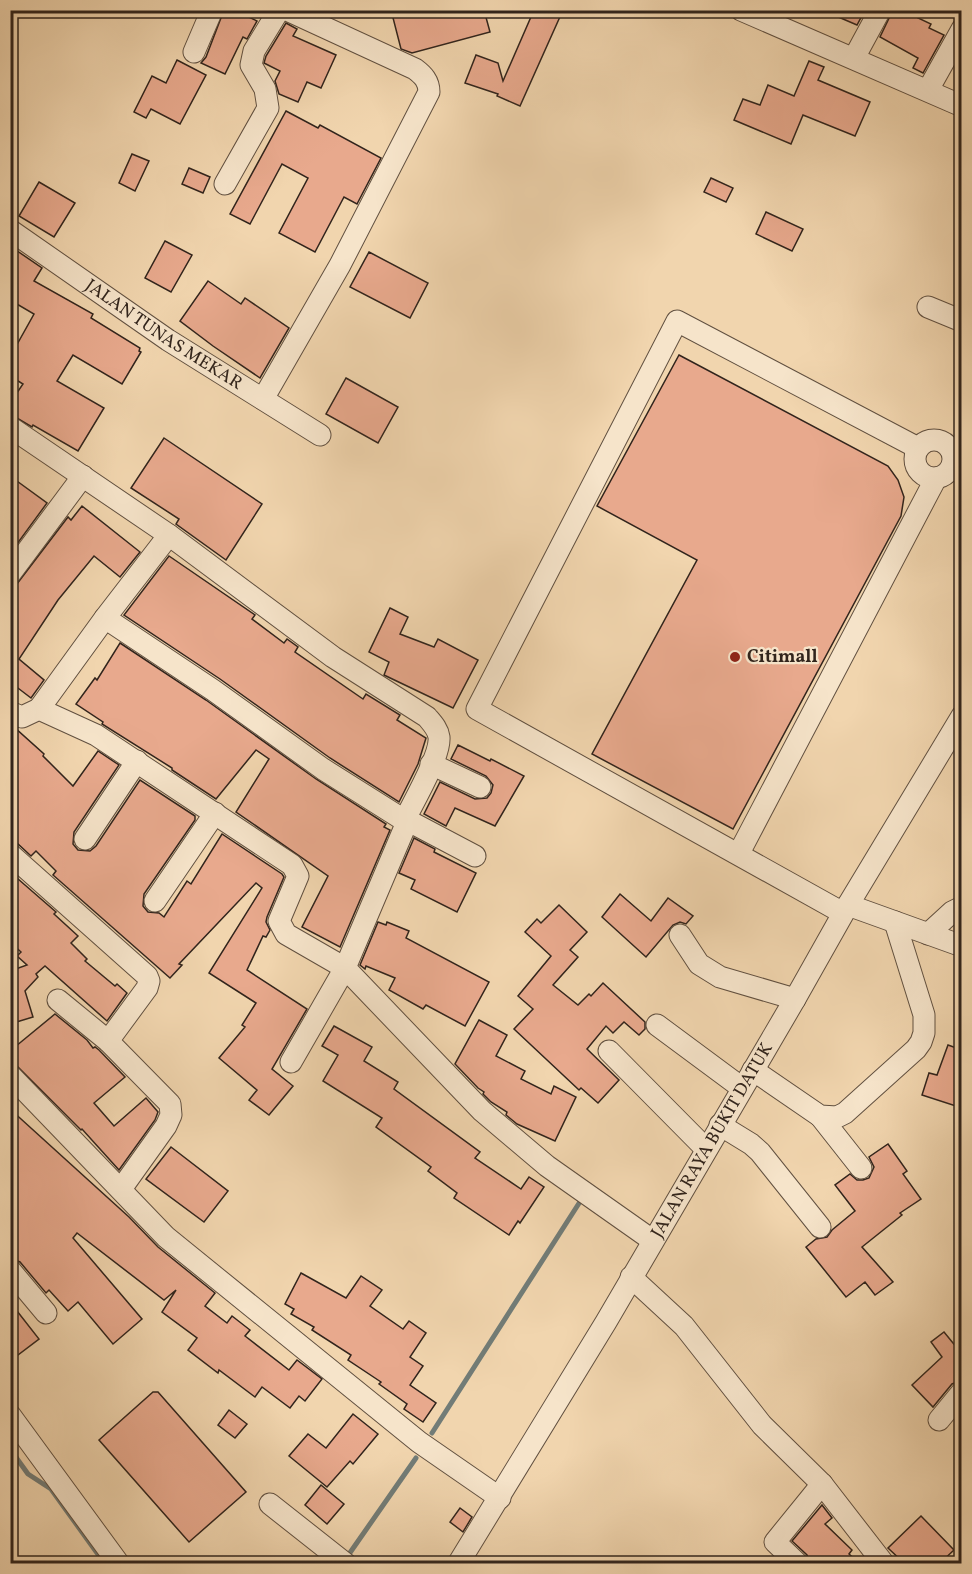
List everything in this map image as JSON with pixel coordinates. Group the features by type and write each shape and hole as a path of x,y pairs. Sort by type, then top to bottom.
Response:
{"street":[{"path":"194,52 212,10"},
{"path":"225,184 268,108 265,89 251,65 254,51 279,10"},
{"path":"263,399 340,265 429,92 426,80 415,69 287,10"},
{"path":"741,10 962,106"},
{"path":"854,58 880,10"},
{"path":"928,90 962,29"},
{"name":"JALAN TUNAS MEKAR","path":"10,230 168,340 320,435"},
{"path":"928,307 962,321"},
{"path":"918,448 677,321 477,709 846,909 895,922 962,946"},
{"path":"10,427 169,535 333,657 427,717 435,726 439,737 432,764 345,968 291,1062"},
{"path":"739,853 952,476 952,454 946,445 941,441 929,441 918,448 915,454 916,467 926,477 952,476"},
{"path":"10,574 83,476"},
{"path":"10,712 22,717 39,709 169,535"},
{"path":"105,618 213,690 323,769 406,821 475,856"},
{"path":"39,709 96,735 296,867 298,876 280,917 280,926 286,934 345,968 482,1111 547,1166 652,1240"},
{"name":"JALAN RAYA BUKIT DATUK","path":"458,1563 500,1498 962,716"},
{"path":"85,839 137,761"},
{"path":"432,764 480,787"},
{"path":"155,901 214,813"},
{"path":"10,854 147,976 149,981 147,988 108,1041"},
{"path":"928,934 952,912 962,907"},
{"path":"820,1116 837,1117 845,1113 921,1042 925,1024 924,1015 895,922"},
{"path":"680,935 699,964 720,977 795,999"},
{"path":"58,1000 108,1041 166,1097 171,1109 166,1126 121,1189"},
{"path":"657,1025 742,1088"},
{"path":"609,1051 706,1149"},
{"path":"753,1070 820,1116 861,1168"},
{"path":"10,1075 166,1237 419,1442 500,1498"},
{"path":"720,1125 760,1152 820,1227"},
{"path":"10,1270 46,1313"},
{"path":"631,1277 684,1326 762,1425 822,1484 884,1563"},
{"path":"939,1420 962,1392"},
{"path":"10,1415 119,1563"},
{"path":"798,1563 775,1542 822,1484"},
{"path":"270,1504 346,1563"}],"building":[{"path":"224,10 234,10 257,21 247,39 243,37 225,74 201,63 206,57"},
{"path":"391,10 484,10 490,32 412,53 401,49"},
{"path":"534,10 563,10 520,106 497,96 498,94 465,83 476,55 498,63 503,81"},
{"path":"822,10 865,10 857,25"},
{"path":"893,10 922,10 918,18 931,24 929,28 944,35 923,73 913,68 918,58 880,37"},
{"path":"286,23 297,29 293,36 336,55 321,88 307,82 298,102 279,94 275,81 280,71 264,63"},
{"path":"177,60 206,75 180,124 151,109 146,118 134,112 152,76 166,83"},
{"path":"809,61 824,67 818,80 870,102 855,136 803,115 791,144 734,120 743,99 760,105 768,85 794,96"},
{"path":"286,111 318,128 320,125 381,158 357,204 344,197 315,252 279,233 308,178 282,164 250,224 230,214"},
{"path":"132,154 149,161 135,191 119,183"},
{"path":"189,168 210,177 203,193 182,184"},
{"path":"711,178 733,188 726,202 704,192"},
{"path":"39,182 75,203 54,237 19,216"},
{"path":"766,212 803,229 792,251 756,234"},
{"path":"165,241 192,255 171,292 145,278"},
{"path":"10,246 42,268 34,281 93,314 91,318 140,348 141,352 122,384 73,355 57,381 104,408 78,451 10,414 10,403 23,384 10,376 10,345 15,348 34,314 10,300"},
{"path":"369,252 428,283 410,318 350,287"},
{"path":"208,281 241,304 245,298 289,328 260,378 180,321"},
{"name":"Citimall","path":"679,355 888,466 898,480 904,497 901,516 733,829 592,754 697,560 597,506"},
{"path":"346,378 398,407 378,443 326,414"},
{"path":"164,438 262,504 226,560 176,524 179,519 131,488"},
{"path":"10,476 47,503 17,544 10,539"},
{"path":"82,506 140,552 120,577 94,556 58,600 19,659 44,680 31,698 10,682 10,593 68,517 71,520"},
{"path":"169,556 255,615 252,619 284,643 287,639 298,647 295,652 363,699 366,694 400,715 397,720 426,738 418,764 399,802 330,758 220,679 124,615"},
{"path":"390,608 408,617 400,634 434,647 438,639 478,660 453,708 384,675 389,662 369,652"},
{"path":"120,643 206,700 316,779 386,824 384,827 390,830 340,947 302,927 328,876 236,812 269,759 256,750 216,799 102,724 103,722 76,704 95,678 97,680"},
{"path":"10,726 44,754 43,756 73,786 98,751 119,765 74,832 73,844 78,850 90,851 96,846 140,780 195,816 195,820 144,894 143,906 148,912 159,913 164,917 187,881 191,884 222,834 284,877 267,917 266,922 270,930 266,937 263,936 247,970 307,1009 272,1069 293,1086 269,1115 249,1100 257,1090 219,1058 245,1027 242,1025 256,1003 209,973 262,888 256,883 179,964 182,965 170,978 53,875 56,871 36,851 31,856 18,844 10,842 16,836 10,830"},
{"path":"458,745 524,776 495,826 455,808 446,826 424,814 440,782 475,799 487,798 491,793 493,785 486,776 451,759"},
{"path":"414,838 435,849 434,852 476,873 457,912 411,889 415,880 399,873"},
{"path":"10,872 56,912 54,914 78,936 71,943 87,959 85,961 127,993 107,1021 45,966 36,974 38,977 25,991 33,1017 10,1024 10,971 27,965 17,956 21,952 10,942"},
{"path":"620,894 651,921 668,898 693,916 686,924 680,922 673,925 646,957 602,917"},
{"path":"559,905 587,932 570,950 578,957 553,985 578,1005 589,994 591,996 603,983 645,1022 645,1029 639,1035 624,1022 613,1033 606,1026 587,1049 619,1080 598,1103 581,1088 579,1090 514,1029 533,1009 518,996 551,956 525,932 537,919 541,923"},
{"path":"378,922 386,925 387,922 409,931 406,938 489,982 465,1026 426,1005 423,1009 389,990 395,978 366,966 365,969 360,965"},
{"path":"55,1014 87,1040 93,1048 99,1050 125,1077 94,1103 114,1126 146,1098 158,1112 155,1120 119,1170 82,1129 10,1059 10,1051"},
{"path":"479,1020 507,1035 496,1056 525,1071 521,1079 551,1094 554,1086 576,1097 555,1141 517,1124 506,1115 507,1112 491,1102 455,1064"},
{"path":"334,1026 372,1047 364,1061 398,1082 394,1089 480,1152 475,1158 521,1189 529,1177 544,1187 520,1223 518,1221 509,1235 454,1198 457,1193 428,1171 431,1167 376,1127 382,1118 323,1081 338,1055 322,1046"},
{"path":"948,1045 962,1050 962,1108 922,1095 929,1073 937,1075"},
{"path":"10,1109 129,1217 158,1247 215,1293 205,1306 227,1323 232,1316 250,1330 245,1336 289,1370 297,1360 322,1379 305,1401 299,1396 290,1408 262,1387 255,1397 219,1370 218,1373 188,1350 197,1338 162,1312 176,1290 164,1300 77,1233 73,1238 142,1319 113,1344 78,1302 68,1311 49,1290 46,1293 20,1262 10,1258"},
{"path":"888,1144 907,1171 903,1174 921,1199 900,1213 902,1215 862,1247 893,1282 875,1295 865,1282 846,1297 806,1247 816,1239 827,1237 855,1211 835,1185 850,1174 857,1180 869,1178 874,1167 869,1157"},
{"path":"171,1147 228,1191 204,1222 146,1179"},
{"path":"301,1273 346,1298 361,1276 382,1290 370,1306 403,1329 409,1321 426,1333 410,1357 423,1366 410,1385 436,1403 423,1422 404,1409 407,1404 379,1384 381,1382 348,1360 351,1355 312,1330 314,1327 291,1314 294,1309 285,1304"},
{"path":"10,1302 39,1339 10,1361"},
{"path":"944,1332 962,1354 962,1380 952,1384 933,1407 912,1385 942,1357 931,1342"},
{"path":"153,1392 158,1392 246,1492 189,1542 99,1440"},
{"path":"229,1410 247,1424 235,1438 218,1425"},
{"path":"353,1414 378,1434 353,1464 350,1461 327,1487 289,1456 308,1434 326,1448"},
{"path":"321,1485 344,1504 327,1524 305,1505"},
{"path":"822,1505 832,1518 825,1524 852,1550 849,1554 859,1563 810,1563 807,1555 792,1541"},
{"path":"460,1508 472,1517 463,1532 450,1522"},
{"path":"921,1516 954,1550 940,1563 904,1563 888,1548"}],"waterway":[{"path":"432,1433 583,1197"},
{"path":"10,1449 28,1474 51,1489 105,1564"},
{"path":"347,1557 416,1458"}],"place":[{"name":"Citimall","path":"735,657"}]}
